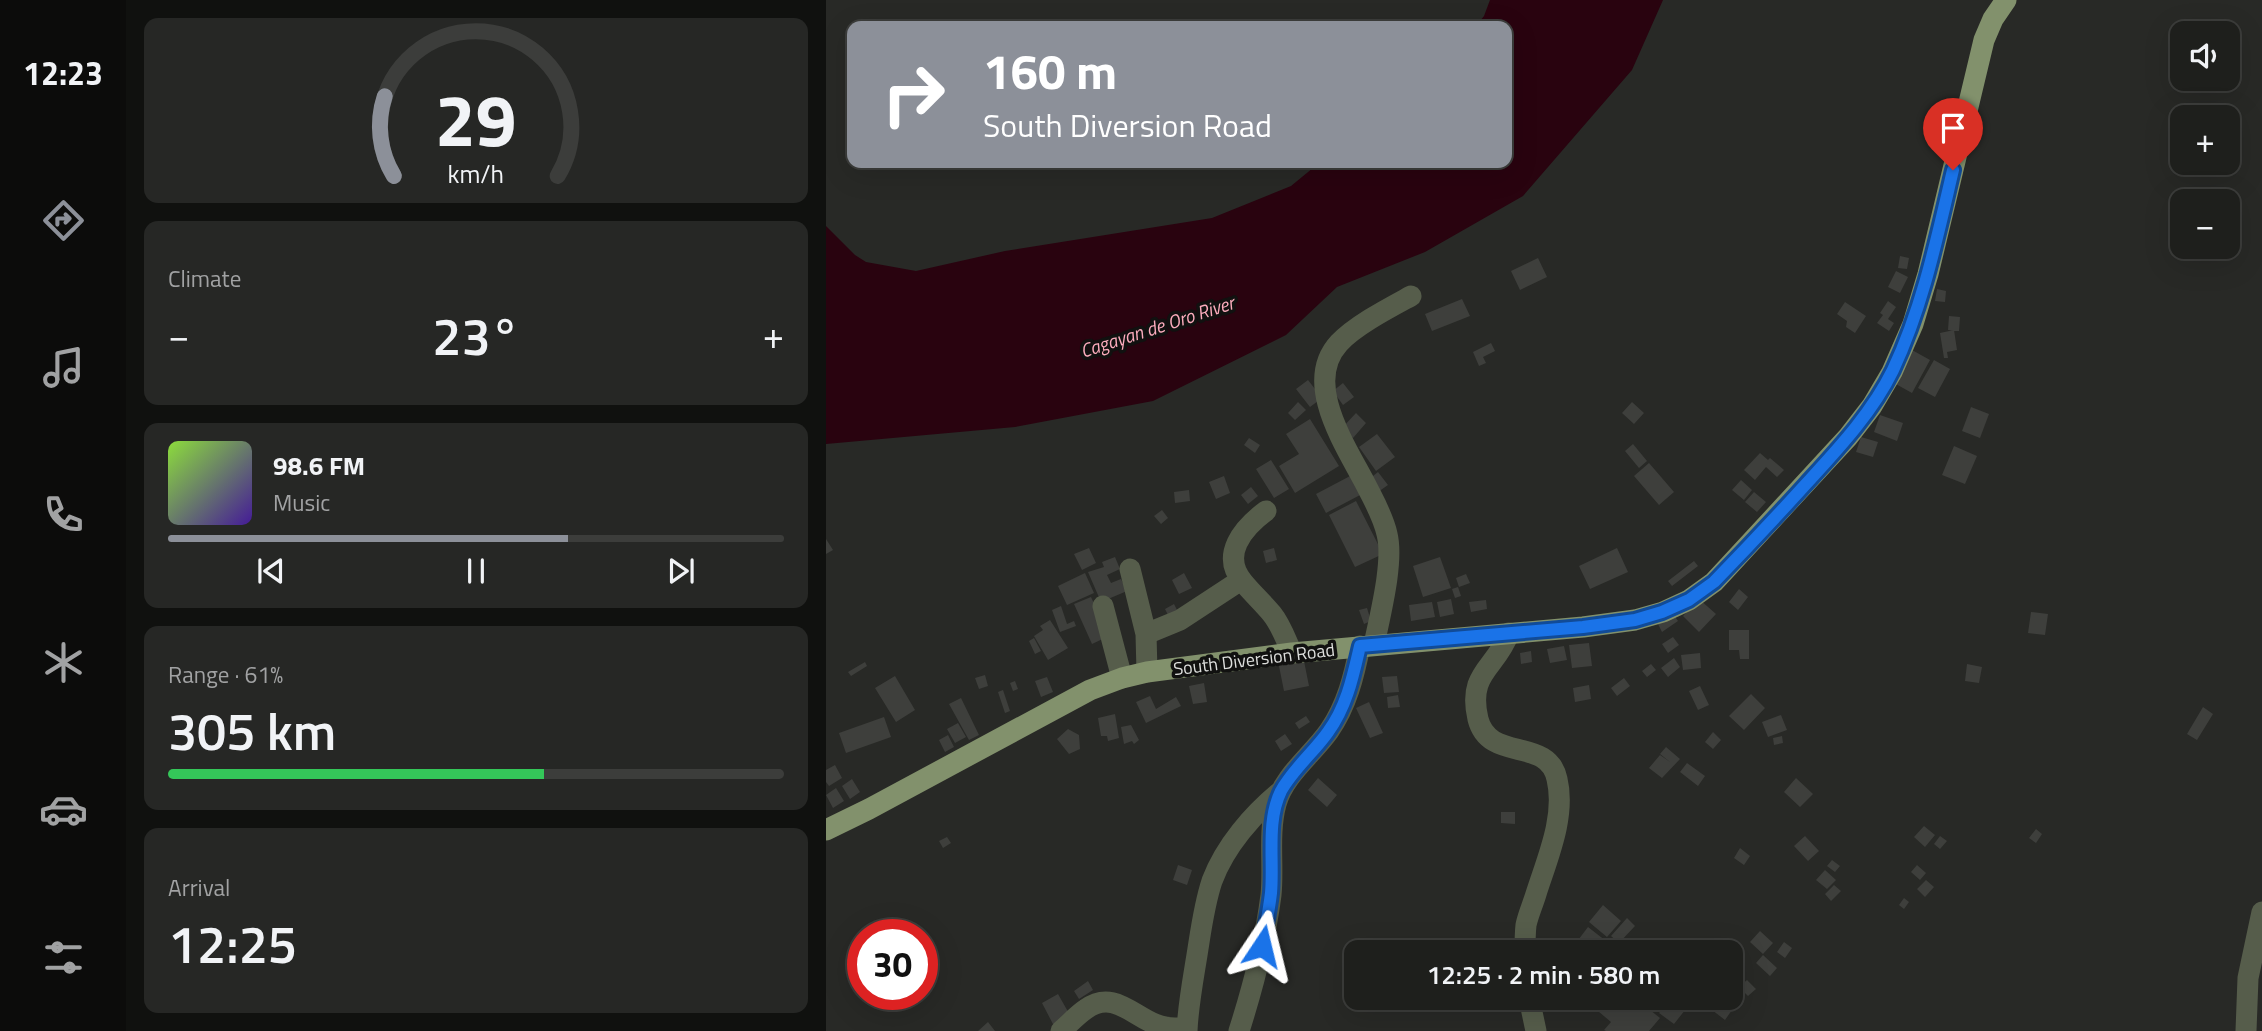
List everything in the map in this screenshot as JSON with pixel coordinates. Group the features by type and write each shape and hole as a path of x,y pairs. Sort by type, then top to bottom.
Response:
{"main road":[{"name":"South Diversion Road","path":"826,830 1090,690 1122,678 1147,672 1292,653 1635,620 1689,600 1714,582 1848,437 1872,406 1892,372 1913,324 1928,274 1983,40 2006,0"}],"street":[{"path":"1061,1031 1087,1008 1101,1002 1118,1003 1153,1024 1187,1029 1205,904 1224,856 1240,833 1281,791 1337,719 1367,645 1385,588 1388,537 1383,518 1330,412 1325,393 1325,374 1329,358 1340,342 1380,313 1411,296"},
{"path":"1266,511 1243,531 1233,551 1233,565 1241,580 1274,617 1292,653"},
{"path":"1130,569 1146,634 1147,672"},
{"path":"1146,634 1180,620 1241,580"},
{"path":"1103,606 1122,678"},
{"path":"1509,633 1504,648 1488,665 1475,690 1479,721 1483,732 1504,747 1544,758 1557,777 1559,788 1553,841 1526,923 1525,940"},
{"path":"1239,1031 1256,975 1265,929 1271,894 1274,817 1281,791"},
{"path":"2246,1031 2248,978 2262,912"},
{"path":"1532,1010 1536,1031"}],"water":[{"name":"Cagayan de Oro River","path":"1490,0 1663,0 1632,70 1523,196 1425,252 1337,287 1286,335 1153,401 1015,427 826,444 826,226 855,255 866,262 916,271 1005,251 1212,218 1291,186 1313,168 1512,168 1512,21 1480,21"}],"building":[{"path":"1900,256 1909,258 1907,269 1898,268"},
{"path":"1538,258 1547,277 1520,290 1511,271"},
{"path":"1896,271 1908,277 1900,293 1888,287"},
{"path":"1937,289 1946,291 1945,302 1935,301"},
{"path":"1462,299 1470,316 1432,331 1425,314"},
{"path":"1888,301 1896,307 1888,319 1894,323 1889,331 1877,323"},
{"path":"1845,302 1866,316 1855,333 1846,327 1847,321 1837,314"},
{"path":"1949,316 1960,317 1959,331 1948,330"},
{"path":"1954,330 1957,350 1947,352 1948,358 1944,358 1940,333"},
{"path":"1491,343 1495,351 1483,357 1486,363 1479,366 1473,352"},
{"path":"1912,350 1930,360 1912,393 1894,383"},
{"path":"1934,360 1950,369 1935,397 1918,388"},
{"path":"1308,380 1322,398 1310,407 1296,389"},
{"path":"1343,383 1354,397 1343,405 1333,391"},
{"path":"1298,402 1306,410 1295,420 1288,413"},
{"path":"1632,402 1644,413 1634,424 1622,413"},
{"path":"1971,407 1989,414 1980,438 1962,431"},
{"path":"1356,413 1366,423 1353,438 1342,428"},
{"path":"1880,415 1903,423 1897,441 1874,432"},
{"path":"1310,419 1339,466 1295,493 1279,466 1299,454 1286,434"},
{"path":"1377,434 1395,457 1376,471 1359,447"},
{"path":"1861,437 1878,442 1873,457 1856,452"},
{"path":"1249,438 1260,445 1255,453 1244,445"},
{"path":"1633,444 1647,461 1639,468 1625,451"},
{"path":"1954,446 1977,456 1965,484 1942,475"},
{"path":"1760,453 1784,470 1777,477 1766,467 1755,480 1744,470"},
{"path":"1271,460 1289,489 1274,498 1256,469"},
{"path":"1649,463 1674,492 1659,505 1634,476"},
{"path":"1378,472 1388,485 1378,492 1368,480"},
{"path":"1352,475 1362,494 1326,513 1316,494"},
{"path":"1224,476 1230,493 1216,499 1209,482"},
{"path":"1741,480 1752,490 1744,500 1732,490"},
{"path":"1251,487 1258,496 1248,504 1241,495"},
{"path":"1189,490 1190,501 1175,503 1174,492"},
{"path":"1754,492 1766,502 1757,512 1745,502"},
{"path":"1356,501 1383,554 1355,567 1329,515"},
{"path":"1162,510 1168,518 1161,524 1154,516"},
{"path":"826,539 833,550 826,554"},
{"path":"1089,548 1096,563 1082,570 1074,554"},
{"path":"1274,548 1277,560 1266,563 1263,551"},
{"path":"1617,548 1628,572 1590,589 1579,566"},
{"path":"1115,557 1120,569 1107,575 1111,583 1121,579 1127,591 1101,602 1088,572 1104,567 1102,562"},
{"path":"1440,557 1451,588 1423,597 1413,566"},
{"path":"1694,561 1698,566 1672,586 1668,581"},
{"path":"1085,573 1094,593 1067,605 1058,586"},
{"path":"1184,573 1192,588 1179,594 1172,580"},
{"path":"1466,574 1470,583 1459,587 1456,578"},
{"path":"1458,587 1461,596 1455,598 1452,589"},
{"path":"1739,589 1748,597 1738,610 1729,602"},
{"path":"1091,597 1109,636 1092,644 1074,604"},
{"path":"1451,599 1454,614 1440,617 1437,602"},
{"path":"1699,599 1716,614 1699,632 1683,616"},
{"path":"1486,600 1487,609 1471,612 1469,602"},
{"path":"1432,602 1435,617 1411,621 1409,605"},
{"path":"1174,604 1182,620 1173,625 1165,609"},
{"path":"1061,606 1067,624 1074,621 1076,626 1060,632 1052,610"},
{"path":"1367,608 1371,621 1364,624 1359,610"},
{"path":"1672,612 1678,621 1662,632 1657,622"},
{"path":"2031,612 2048,614 2045,635 2028,633"},
{"path":"1050,620 1068,648 1048,660 1034,636 1043,630 1040,626"},
{"path":"1729,630 1749,630 1749,659 1740,659 1739,650 1729,650"},
{"path":"1673,637 1679,645 1668,653 1662,644"},
{"path":"1034,638 1041,651 1035,654 1029,641"},
{"path":"1589,643 1592,666 1572,668 1569,645"},
{"path":"1564,646 1567,660 1550,663 1547,649"},
{"path":"1531,651 1532,662 1521,664 1520,653"},
{"path":"1700,653 1701,668 1683,670 1681,655"},
{"path":"1674,658 1680,667 1668,677 1661,668"},
{"path":"1304,661 1309,686 1284,691 1279,666"},
{"path":"865,662 867,666 851,676 848,672"},
{"path":"1651,664 1656,670 1647,677 1642,671"},
{"path":"1967,664 1982,667 1979,683 1965,681"},
{"path":"985,675 988,686 979,689 975,678"},
{"path":"895,676 915,710 896,722 875,688"},
{"path":"1397,676 1399,692 1384,693 1382,677"},
{"path":"1047,677 1053,692 1041,697 1035,681"},
{"path":"1624,678 1630,686 1617,696 1611,688"},
{"path":"1015,681 1018,689 1013,691 1010,683"},
{"path":"1204,683 1207,702 1193,704 1189,686"},
{"path":"1589,685 1591,699 1575,702 1573,688"},
{"path":"1700,686 1709,705 1698,710 1689,691"},
{"path":"1003,690 1010,711 1005,713 998,692"},
{"path":"1751,694 1765,708 1744,730 1729,716"},
{"path":"1398,695 1400,707 1388,708 1387,697"},
{"path":"1150,696 1156,709 1176,697 1181,706 1146,723 1136,702"},
{"path":"961,698 979,735 969,740 949,704"},
{"path":"1369,702 1383,733 1370,738 1356,708"},
{"path":"2203,707 2213,714 2197,740 2187,734"},
{"path":"1115,714 1119,738 1108,741 1107,736 1101,736 1098,718"},
{"path":"1781,715 1787,730 1768,737 1762,722"},
{"path":"1306,716 1310,722 1299,729 1295,723"},
{"path":"884,717 891,737 846,753 839,733"},
{"path":"958,723 966,737 955,743 947,729"},
{"path":"1131,725 1139,740 1134,744 1132,741 1124,744 1121,727"},
{"path":"1068,729 1079,735 1080,749 1069,754 1057,739"},
{"path":"1713,732 1721,740 1713,749 1705,742"},
{"path":"1285,734 1292,744 1281,751 1275,741"},
{"path":"948,735 954,747 945,752 939,740"},
{"path":"1782,736 1783,743 1774,745 1773,738"},
{"path":"1666,747 1680,759 1662,778 1649,768 1660,755 1670,762 1660,754"},
{"path":"1687,763 1705,776 1698,786 1680,772"},
{"path":"835,765 842,778 829,786 826,782 826,770"},
{"path":"1318,778 1337,795 1327,807 1308,790"},
{"path":"1796,778 1813,794 1800,807 1784,792"},
{"path":"852,779 860,792 850,799 842,786"},
{"path":"836,788 844,801 833,808 826,795"},
{"path":"1501,812 1515,812 1515,824 1501,823"},
{"path":"1924,826 1935,835 1925,847 1914,837"},
{"path":"2036,829 2042,834 2036,843 2029,838"},
{"path":"1805,836 1819,851 1808,861 1794,846"},
{"path":"1940,836 1947,841 1940,849 1934,844"},
{"path":"947,837 951,843 943,848 939,841"},
{"path":"1740,848 1750,856 1744,865 1734,858"},
{"path":"1832,860 1840,866 1835,872 1827,866"},
{"path":"1178,865 1192,870 1187,885 1173,880"},
{"path":"1917,865 1926,873 1920,880 1911,872"},
{"path":"1825,870 1836,880 1827,889 1816,880"},
{"path":"1926,880 1934,887 1925,897 1917,889"},
{"path":"1834,885 1841,891 1831,901 1825,894"},
{"path":"1904,898 1909,902 1904,909 1899,905"},
{"path":"1603,905 1621,921 1607,937 1589,922"},
{"path":"1627,918 1635,926 1622,940 1616,940 1611,936"},
{"path":"1588,927 1605,940 1578,940"},
{"path":"1760,931 1773,943 1763,954 1750,942"},
{"path":"1784,942 1792,948 1785,958 1777,952"},
{"path":"1763,955 1777,968 1770,976 1756,963"},
{"path":"1747,980 1756,989 1748,996 1743,991 1743,984"},
{"path":"1088,981 1093,990 1079,999 1074,991"},
{"path":"1058,994 1071,1017 1054,1026 1042,1003"},
{"path":"1597,1010 1650,1010 1660,1018 1649,1031 1604,1030 1611,1022"},
{"path":"1662,1010 1685,1010 1674,1024 1659,1013"},
{"path":"1712,1010 1732,1010 1725,1020"},
{"path":"988,1022 995,1031 978,1031"}],"route":[{"path":"1262,946 1271,894 1276,804 1293,774 1337,719 1346,700 1360,646 1635,620 1689,600 1714,582 1832,456 1872,406 1892,372 1913,324 1953,170"}]}
